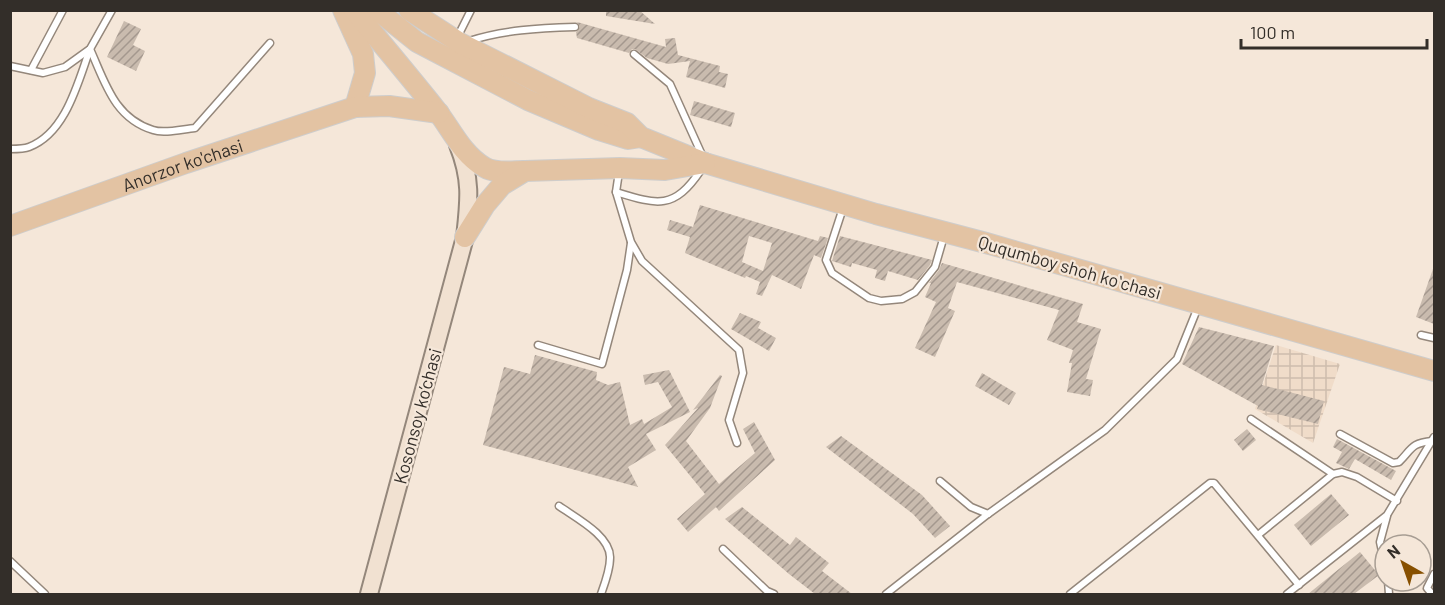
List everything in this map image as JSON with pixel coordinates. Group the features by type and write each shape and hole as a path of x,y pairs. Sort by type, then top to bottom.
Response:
{"main road":[{"path":"343,10 363,54 365,73 355,107"},
{"path":"354,10 439,113 454,137 485,168 496,171 620,168 665,170 705,163"},
{"path":"377,10 417,42 528,100 599,130 637,136"},
{"path":"409,10 456,41 589,108 627,123 637,136"},
{"path":"428,10 456,41"},
{"name":"Anorzor ko'chasi","path":"10,226 186,163 355,107 389,106 439,113"},
{"path":"620,168 637,136"},
{"name":"Ququmboy shoh koʻchasi","path":"637,136 705,163 844,204 1434,371"},
{"name":"Kosonsoy ko’chasi","path":"369,594 465,237 470,196 466,166 454,137"},
{"path":"465,237 485,205 502,185 525,171"}],"lane":[{"path":"31,70 63,10"},
{"path":"10,149 28,148 44,139 67,112 90,49 112,10"},
{"path":"456,41 471,10"},
{"path":"456,41 486,35 575,27"},
{"path":"90,49 114,103 132,119 155,131 195,128 270,43"},
{"path":"10,66 43,73 65,67 90,49"},
{"path":"616,192 651,202 669,201 690,187 705,163 670,84 634,54"},
{"path":"620,168 616,192 631,242 642,261 739,351 743,372 729,420 737,443"},
{"path":"844,204 826,260 832,273 869,298 881,301 902,299 915,292 935,267 946,232"},
{"path":"538,345 602,364 627,270 631,242"},
{"path":"886,594 988,514 1105,430 1177,359 1199,304"},
{"path":"1421,334 1434,339"},
{"path":"1251,419 1333,474"},
{"path":"1340,434 1393,463 1399,462 1411,446 1433,439"},
{"path":"1287,594 1387,515 1433,439"},
{"path":"1258,535 1333,474 1342,472 1357,477 1397,501"},
{"path":"940,481 971,507 988,514"},
{"path":"1070,594 1210,483 1214,483 1221,489 1299,585"},
{"path":"559,506 603,538 609,546 611,557 601,594"},
{"path":"1382,533 1387,515"},
{"path":"723,549 767,591 774,594"},
{"path":"10,561 45,594"},
{"path":"1432,594 1427,588 1434,574"}],"shaded area":[{"path":"1276,345 1340,364 1313,443 1255,409"}],"building":[{"path":"606,10 639,10 655,24 606,16"},
{"path":"124,21 141,29 133,45 145,51 136,71 107,57"},
{"path":"577,22 666,47 665,39 675,38 678,55 720,66 719,72 728,74 725,88 686,77 690,61 668,64 647,58 635,49 629,53 577,38 576,32 580,27"},
{"path":"694,101 735,113 731,127 690,115"},
{"path":"700,205 818,241 820,236 828,238 821,258 814,255 801,289 772,275 762,296 756,294 760,282 685,253 690,237 667,230 670,220 693,227","holes":["749,236 772,243 763,271 742,262"]},
{"path":"840,236 932,260 918,280 888,271 885,281 875,278 877,270 852,263 851,267 832,261"},
{"path":"942,263 1083,304 1077,322 1101,329 1086,379 1093,380 1090,396 1067,392 1072,363 1069,363 1073,350 1047,340 1059,310 957,282 948,308 955,311 935,357 915,348 936,302 925,297 931,283 929,283"},
{"path":"1434,269 1434,324 1416,317"},
{"path":"740,313 761,322 758,328 776,338 769,351 731,329"},
{"path":"1199,327 1274,346 1262,385 1324,401 1318,424 1257,409 1258,406 1182,364"},
{"path":"535,355 597,372 596,380 608,385 620,382 630,425 642,419 644,424 672,407 658,382 645,385 643,375 669,370 690,412 646,434 656,450 628,467 638,487 483,445 504,367 530,374"},
{"path":"982,373 1016,393 1009,405 975,386"},
{"path":"720,375 722,376 710,408 686,441 719,484 755,453 743,429 754,422 775,460 719,511 716,507 688,532 677,519 705,494 665,445 698,408 693,410"},
{"path":"1247,429 1256,440 1243,451 1234,440"},
{"path":"841,436 922,495 950,526 935,538 913,514 826,447"},
{"path":"1337,439 1396,471 1391,480 1355,459 1349,469 1336,463 1342,452 1333,447"},
{"path":"1331,494 1349,515 1311,546 1294,525"},
{"path":"742,507 790,545 796,537 829,563 822,571 852,594 815,594 789,574 725,519"},
{"path":"1360,552 1373,568 1373,580 1354,594 1308,594"}]}
